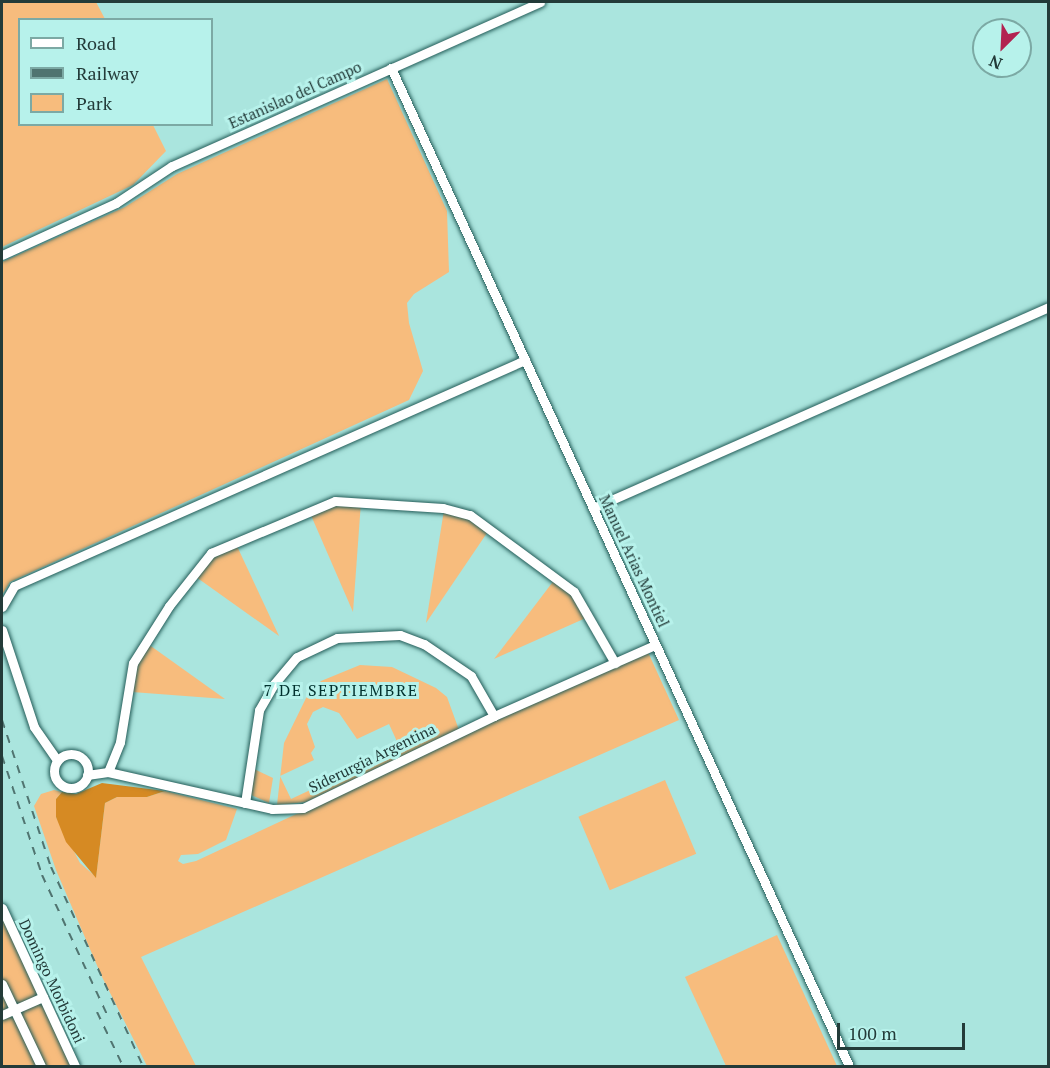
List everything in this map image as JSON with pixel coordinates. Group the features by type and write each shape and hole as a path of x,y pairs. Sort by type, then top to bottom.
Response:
{"street":[{"name":"Estanislao del Campo","path":"2,255 116,203 172,166 540,2"},
{"name":"Manuel Arias Montiel","path":"391,68 849,1066"},
{"path":"593,508 1048,307"},
{"path":"2,607 14,586 525,360"},
{"path":"108,772 120,742 133,663 169,606 211,553 336,501 443,508 470,515 574,592 615,663"},
{"path":"2,630 34,727 57,760 64,755 76,755 86,763 87,775"},
{"path":"245,803 259,710 274,684 297,657 337,638 399,635 424,644 471,676 494,716"},
{"name":"Siderurgia Argentina","path":"57,760 54,776 64,787 78,786 87,775 108,772 245,803 289,810 311,806 494,716 656,645"},
{"name":"Domingo Morbidoni","path":"2,908 75,1066"},
{"path":"2,987 41,1066"},
{"path":"2,1015 43,997"},
{"path":"2,1008 14,1010"}],"green space":[{"path":"2,2 96,2 104,18 18,18 18,126 154,126 166,151 133,185 2,247"},
{"path":"387,79 447,211 449,272 414,294 407,303 409,323 423,371 409,400 10,582 2,595 2,262 125,207 177,174"},
{"path":"361,502 353,612 310,513 336,503"},
{"path":"444,510 470,518 489,530 426,623"},
{"path":"236,544 279,636 196,577 214,556"},
{"path":"555,579 572,594 588,617 494,659"},
{"path":"148,644 225,699 132,692 135,664"},
{"path":"647,650 679,720 141,957 196,1066 147,1066 102,977 56,870 34,806 41,794 54,790 62,792 56,799 56,817 80,863 96,877 105,803 117,797 147,797 165,791 237,809 226,840 198,854 181,855 178,861 183,864 196,861"},
{"path":"360,665 392,667 436,688 447,697 459,730 306,802 277,805 280,776 284,743 308,694 321,681","holes":["323,707 339,713 357,739 389,724 400,748 291,799 280,776 314,760 311,753 315,747 307,724 313,712"]},
{"path":"254,769 273,778 269,803 249,794"},
{"path":"665,780 696,854 610,890 578,817"},
{"path":"2,907 75,1066 2,1066"},
{"path":"777,935 837,1066 726,1066 685,977"}],"shaded area":[{"path":"102,783 165,791 147,797 117,797 105,803 96,878 66,842 56,817 56,799 62,792 76,794"}],"railway":[{"path":"2,720 51,867 143,1066"},
{"path":"2,756 42,875 109,1019"},
{"path":"97,1012 123,1066"}],"district":[{"name":"7 DE SEPTIEMBRE","path":"341,690"}]}
